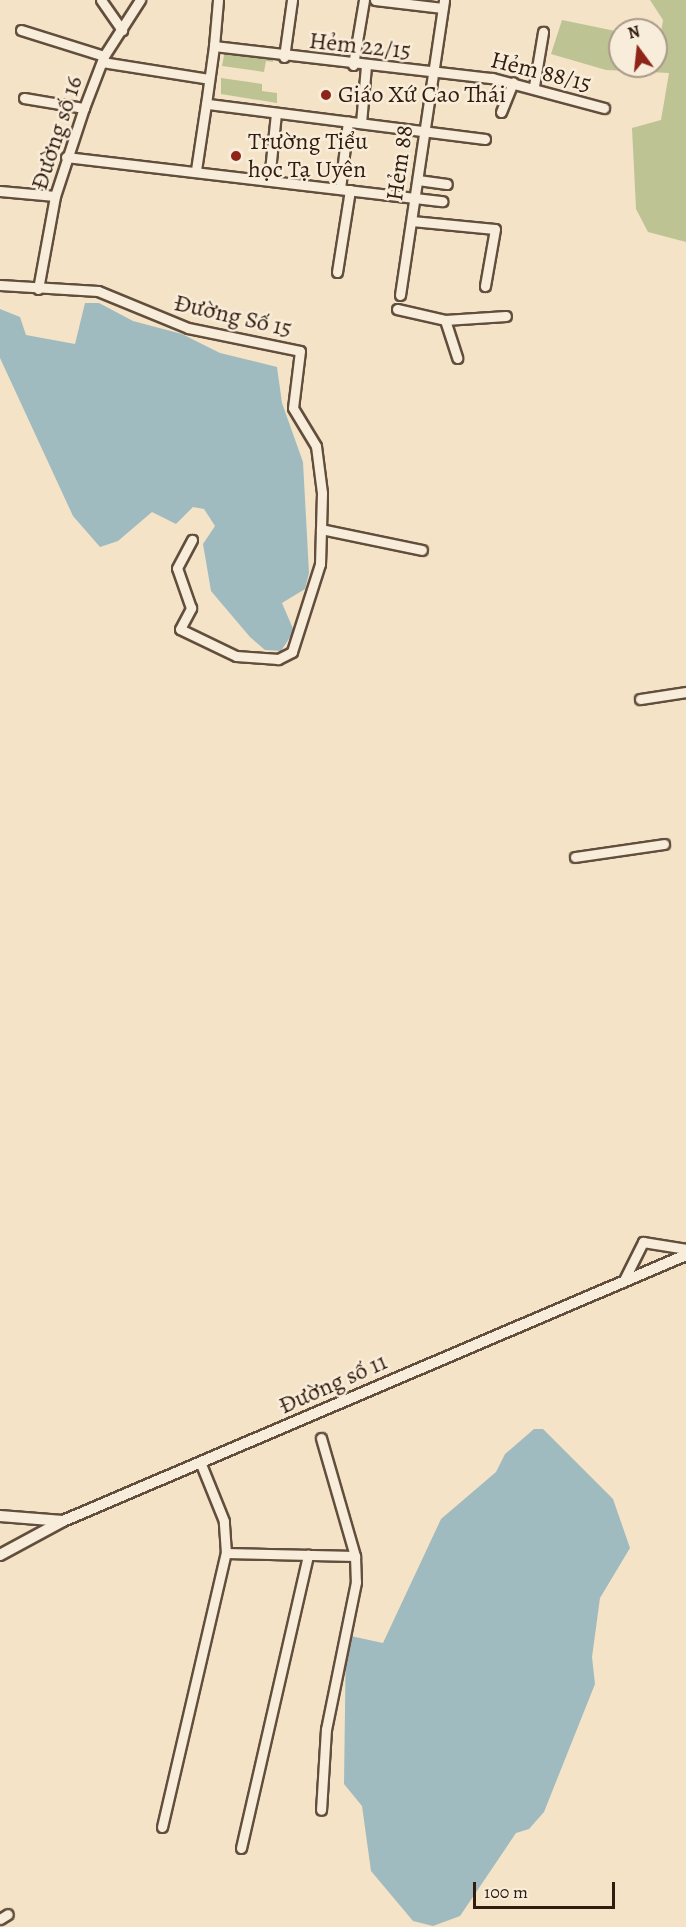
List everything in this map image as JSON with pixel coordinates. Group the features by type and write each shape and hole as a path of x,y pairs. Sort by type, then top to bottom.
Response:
{"street":[{"path":"102,0 122,30"},
{"name":"Đường số 16","path":"38,289 55,196 66,157 103,59 140,0"},
{"path":"196,170 214,46 218,0"},
{"path":"284,57 292,0"},
{"path":"353,65 364,0"},
{"path":"375,0 443,4"},
{"name":"Hẻm 88","path":"400,295 443,4"},
{"path":"21,30 103,59 209,79"},
{"path":"534,86 543,32"},
{"name":"Hẻm 22/15","path":"214,46 284,57 433,72"},
{"path":"360,123 366,66"},
{"name":"Hẻm 88/15","path":"433,72 534,86 604,108"},
{"path":"501,112 513,82"},
{"path":"24,98 84,108"},
{"path":"206,104 485,139"},
{"path":"269,180 276,113"},
{"path":"337,272 345,190 348,121"},
{"path":"66,157 196,170 442,201"},
{"path":"418,180 447,184"},
{"path":"0,191 55,196"},
{"path":"412,221 495,229 485,286"},
{"name":"Đường Số 15","path":"0,285 98,291 188,328 300,351 291,399 320,457 321,529 320,564 296,647 278,659 236,656 184,633 179,624 191,608 177,568 192,540"},
{"path":"397,309 445,320 506,316"},
{"path":"445,320 457,358"},
{"path":"321,529 422,550"},
{"path":"640,699 686,692"},
{"path":"575,857 664,844"},
{"path":"622,1282 643,1242 686,1250"},
{"name":"Đường số 11","path":"0,1555 63,1521 686,1255"},
{"path":"321,1438 355,1556 356,1582 326,1730 321,1810"},
{"path":"162,1827 226,1553 224,1521 201,1464"},
{"path":"0,1516 63,1521"},
{"path":"226,1553 355,1556"},
{"path":"241,1848 308,1555"}],"green space":[{"path":"650,0 686,0 686,242 648,232 636,209 632,128 661,120 669,73 668,18 662,18"},
{"path":"562,20 608,30 608,70 551,54"},
{"path":"225,50 274,56 273,62 266,61 264,72 222,66"},
{"path":"221,78 262,84 262,91 277,93 277,103 221,94"}],"water":[{"path":"85,303 99,303 133,321 182,334 220,353 277,367 282,403 303,462 309,573 305,589 282,603 294,631 281,651 265,650 250,637 211,591 203,544 215,526 204,509 193,507 176,524 152,512 118,541 100,547 73,516 0,358 0,309 20,317 26,335 75,344"},
{"path":"534,1429 543,1429 613,1499 630,1548 600,1598 592,1657 595,1684 544,1812 529,1829 516,1833 460,1916 433,1926 413,1921 371,1871 362,1806 344,1784 346,1635 383,1643 441,1519 496,1472 505,1454"}],"place":[{"name":"Giáo Xứ Cao Thái","path":"326,95"},
{"name":"Trường Tiểu học Tạ Uyên","path":"236,156"}]}
